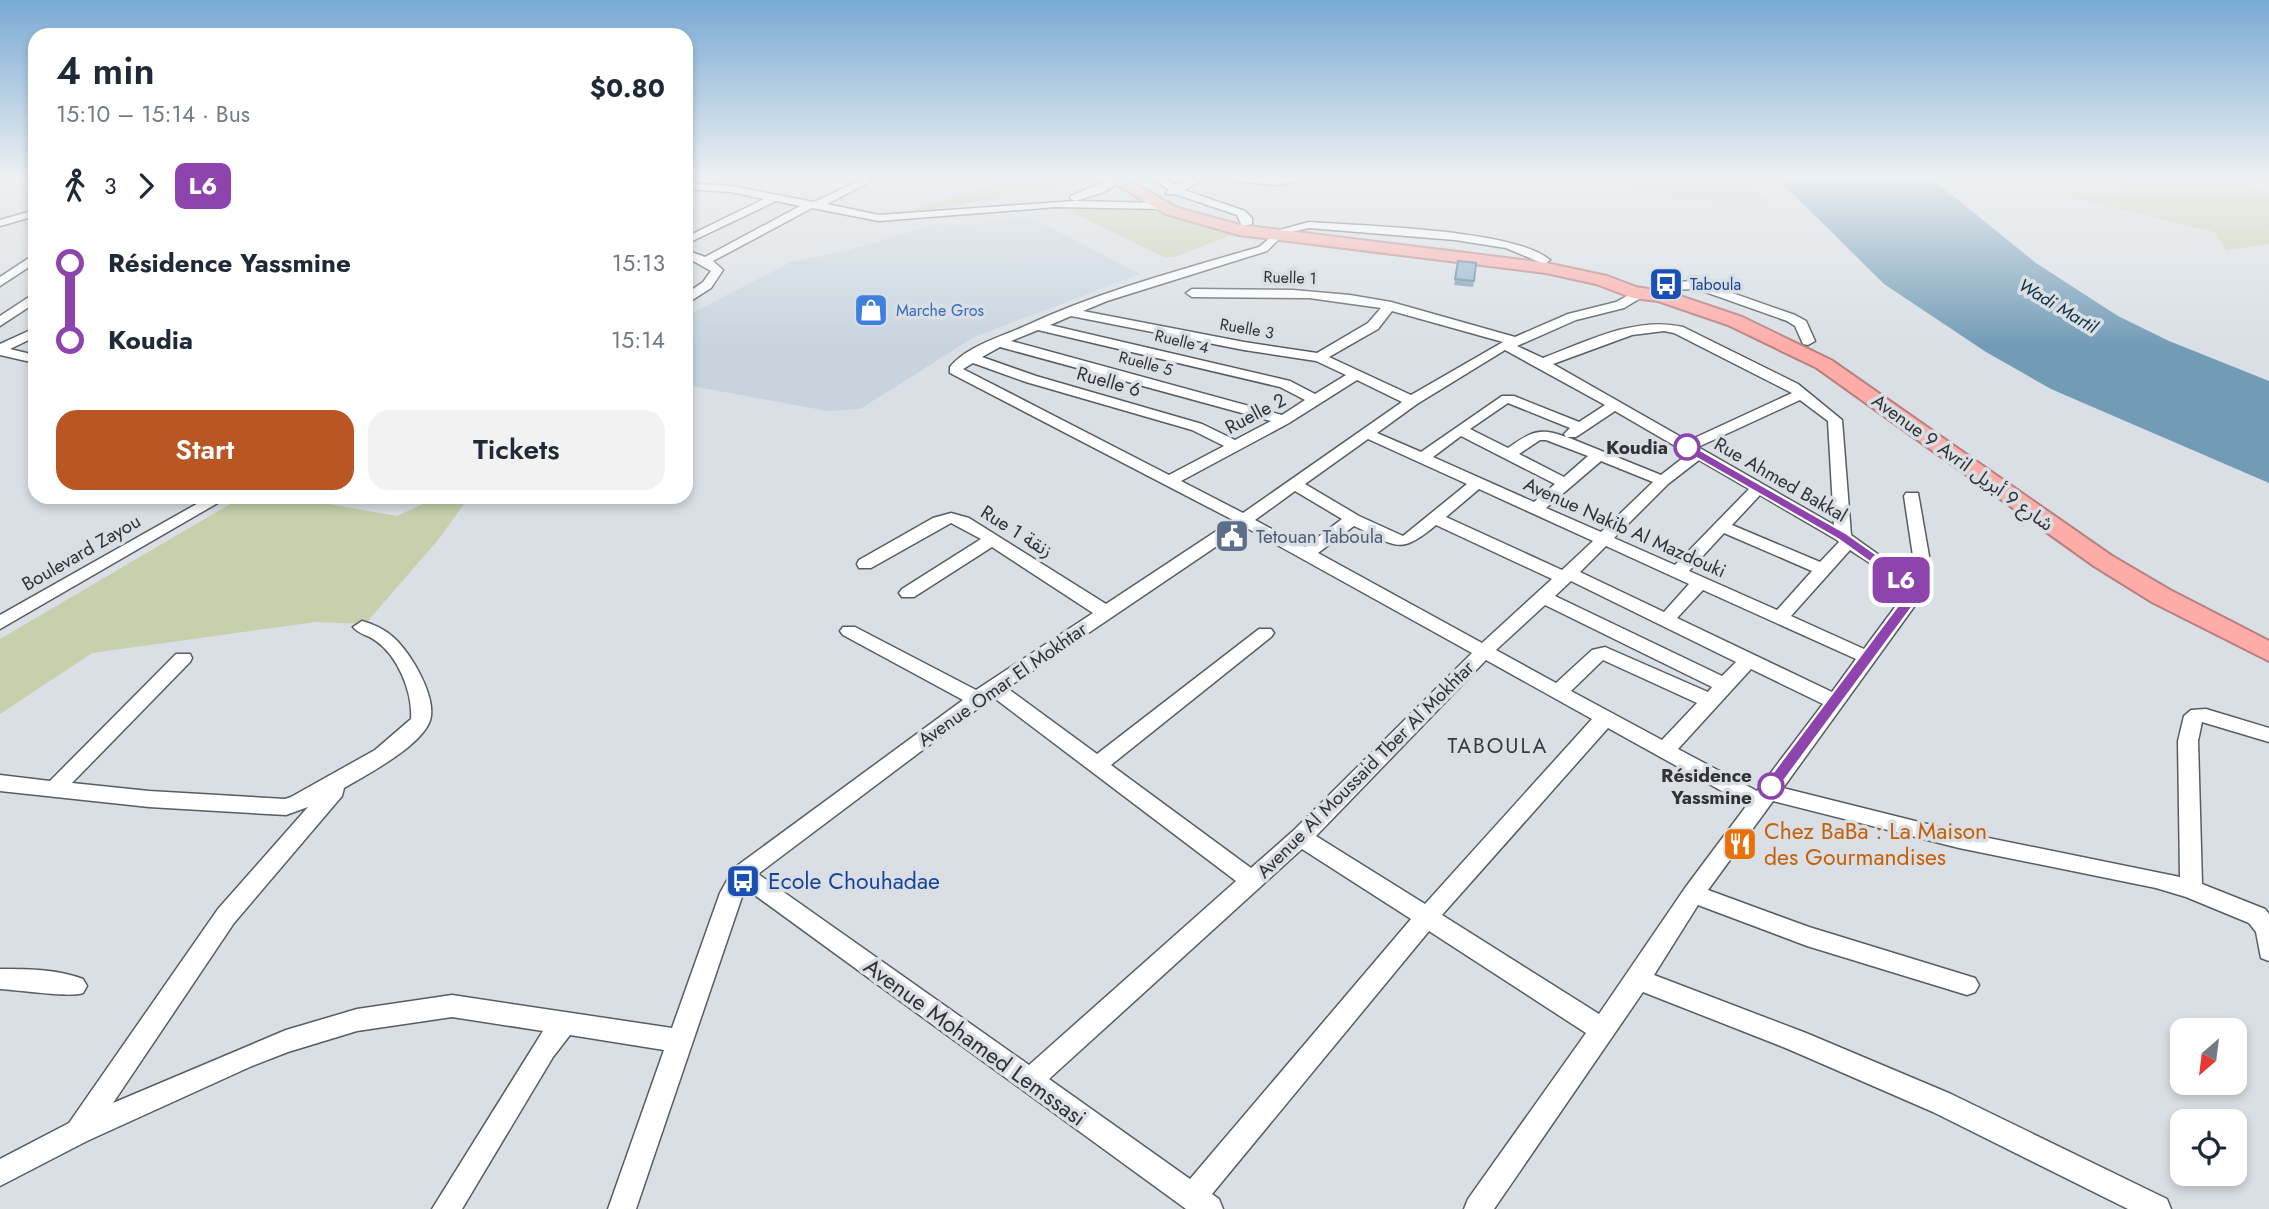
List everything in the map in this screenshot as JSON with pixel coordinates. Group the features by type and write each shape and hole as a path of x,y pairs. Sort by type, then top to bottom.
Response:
{"highway":[{"name":"Avenue 9 Avril شارع 9 أبريل","path":"1282,234 1521,265 1652,288 1743,313 1808,341 1871,378 2077,524 2178,587 2269,635"},
{"name":"Avenue 9 Avril شارع 9 أبريل","path":"1283,234 1544,260 1621,283"},
{"name":"Avenue 9 Avril شارع 9 أبريل","path":"1652,288 1735,321 1824,364 2103,561 2161,596 2269,652"}],"street":[{"path":"705,261 757,234"},
{"path":"1279,234 1263,249 1140,285 1035,326 970,357 957,367 956,372 1244,520 1664,751 1763,797 2191,889 2257,916 2267,929 2269,951"},
{"path":"693,256 717,270 707,285 693,295"},
{"path":"4,279 28,263"},
{"path":"4,279 28,277"},
{"name":"Avenue Omar El Mokhtar","path":"1572,317 1621,283"},
{"name":"Avenue Omar El Mokhtar","path":"622,1209 731,893 742,874 986,694 1244,520 1412,401 1510,343 1572,317 1620,305 1652,288"},
{"name":"Ruelle 1","path":"1192,293 1315,295 1387,305 1510,343"},
{"path":"0,322 28,303"},
{"path":"1319,357 1373,326 1387,309 1387,305"},
{"name":"Ruelle 3","path":"1069,312 1251,347 1319,357 1412,401"},
{"name":"Ruelle 4","path":"1035,326 1285,384 1317,401"},
{"path":"1542,363 1645,328 1664,326 1678,330 1803,393 1835,420 1846,539 1823,570 1779,618"},
{"path":"0,332 28,333"},
{"path":"0,350 28,336"},
{"name":"Ruelle 5","path":"998,342 1284,420"},
{"name":"Rue Ahmed Bakkal","path":"1510,343 1846,539 1896,575"},
{"path":"0,350 28,357"},
{"name":"Ruelle 6","path":"970,357 1031,379 1197,427 1235,446"},
{"name":"Ruelle 2","path":"1168,482 1284,420 1357,374"},
{"name":"Avenue Al Moussaid Tber Al Mokhtar","path":"1028,1081 1301,837 1483,652 1566,576 1692,450 1803,393"},
{"path":"1422,459 1502,400 1508,399 1579,427"},
{"path":"1563,440 1615,405"},
{"path":"1460,430 1566,483"},
{"name":"Avenue Nakib Al Mazdouki","path":"1366,433 1867,657"},
{"path":"1509,454 1539,435 1563,440 1662,481"},
{"path":"1535,509 1599,454"},
{"path":"1294,484 1392,539 1406,541 1477,483"},
{"path":"1677,573 1758,488"},
{"path":"1478,1209 1638,979 1693,894 1907,604 1906,590 1896,575 1914,566 1922,552 1912,496"},
{"name":"Boulevard Zayou","path":"0,623 208,504"},
{"path":"1435,518 1666,620 1835,702"},
{"name":"Rue 1 زنقة","path":"865,564 945,519 962,521 1105,612"},
{"path":"1306,554 1353,519"},
{"path":"1721,526 1823,570"},
{"path":"908,593 991,540"},
{"path":"1666,620 1700,583"},
{"path":"1543,597 1725,685"},
{"path":"0,782 149,799 286,807 301,803 342,782 407,736 420,723 421,711 410,672 389,639 362,627"},
{"path":"849,631 986,694 1096,766 1252,881"},
{"path":"1096,766 1265,633"},
{"path":"1557,692 1598,654 1605,653 1710,701"},
{"path":"56,787 183,658"},
{"path":"1664,751 1748,660"},
{"path":"2191,889 2188,741 2191,722 2198,715 2206,716 2269,735"},
{"path":"1201,1203 1427,917 1605,718"},
{"path":"78,1132 226,916 342,782"},
{"path":"1301,837 1603,1030"},
{"name":"Avenue Mohamed Lemssasi","path":"742,874 1201,1203"},
{"path":"1693,894 1807,936 1967,985"},
{"path":"0,979 35,979 75,986"},
{"path":"1638,979 1797,1041 1942,1103 2157,1209"},
{"path":"0,1173 78,1132 286,1041 356,1020 452,1006 681,1041"},
{"path":"446,1209 544,1049 565,1022"}],"shaded area":[{"name":"Marche Gros","path":"900,234 1064,234 1140,274 974,337 860,409 828,411 693,386 693,312 791,262 845,251"}],"green space":[{"path":"1117,234 1233,234 1174,257 1164,257"},
{"path":"2216,234 2269,234 2269,244 2226,250"},
{"path":"230,504 329,504 397,516 423,504 464,504 438,540 365,624 315,622 92,653 0,714 0,639"}],"water":[{"name":"Wadi Martil","path":"1834,234 2001,234 2036,263 2118,316 2169,341 2269,381 2269,483 2051,389 1986,352 1884,284"}],"building":[{"path":"1458,261 1476,263 1474,281 1455,279"}],"bus line":[{"name":"L6","path":"1687,447 1843,537 1896,575 1903,582 1908,598 1907,604 1771,786"}],"place":[{"name":"Taboula","path":"1666,284"},
{"name":"Marche Gros","path":"871,310"},
{"name":"Koudia","path":"1687,447"},
{"name":"Tetouan Taboula","path":"1232,536"},
{"name":"Résidence Yassmine","path":"1771,786"},
{"name":"Chez BaBa : La Maison des Gourmandises","path":"1740,844"},
{"name":"Ecole Chouhadae","path":"743,881"}],"district":[{"name":"TABOULA","path":"1498,746"}]}
